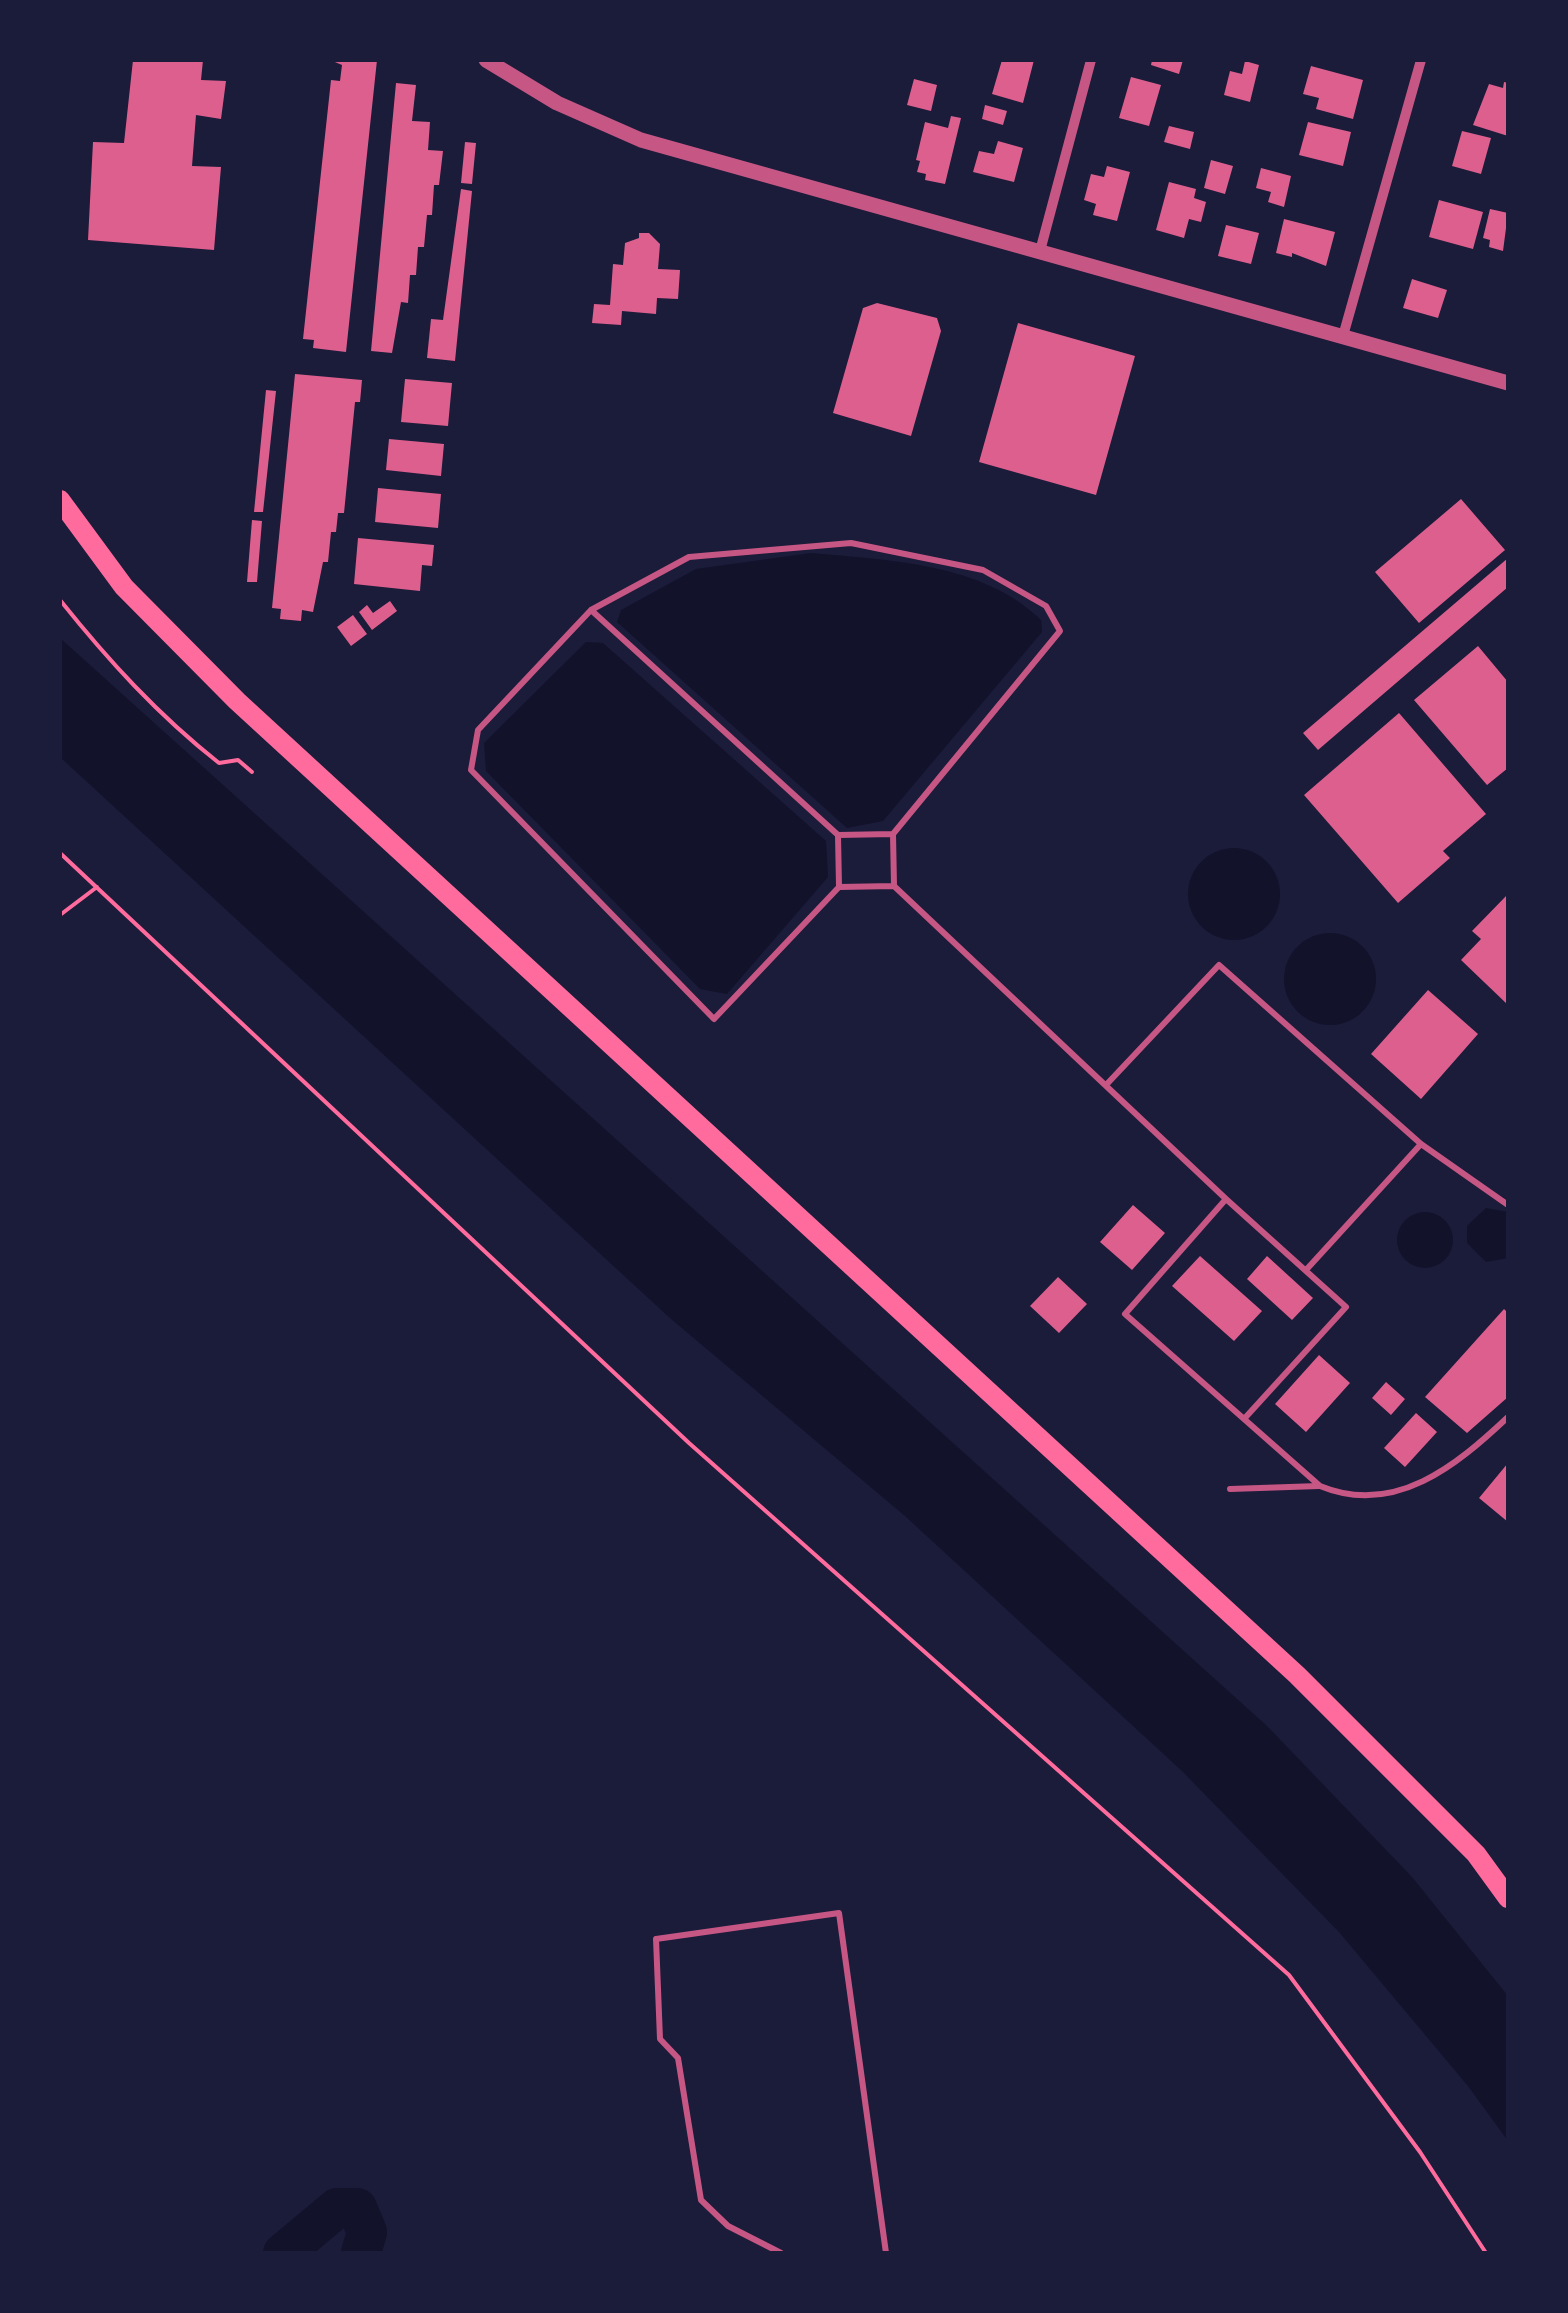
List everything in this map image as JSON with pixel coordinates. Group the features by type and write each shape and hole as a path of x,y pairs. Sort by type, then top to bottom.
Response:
{"highway":[{"path":"60,500 124,587 237,702 1297,1676 1476,1854 1508,1898"}],"street":[{"path":"486,60 557,103 641,140 1508,383"},
{"path":"1040,251 1092,60"},
{"path":"1343,336 1421,60"}],"lane":[{"path":"838,836 839,886 714,1019 471,770 478,730 591,610 689,558 851,543 983,570 1046,606 1060,631 892,834 894,886"},
{"path":"591,610 838,836 892,834"},
{"path":"839,886 894,886 1346,1307 1244,1419"},
{"path":"1106,1085 1220,966 1420,1144 1508,1205"},
{"path":"1306,1270 1420,1144"},
{"path":"1226,1199 1124,1314 1320,1486"},
{"path":"1230,1489 1320,1486 1396,1493 1462,1461 1508,1418"},
{"path":"781,2253 728,2226 701,2200 678,2058 660,2039 656,1939 839,1913 886,2253"}],"path":[{"path":"60,600 107,659 180,732 220,763 238,760 252,772"},
{"path":"60,854 689,1443 1289,1975 1420,2152 1486,2253"},
{"path":"60,915 97,887"}],"shaded area":[{"path":"811,553 902,562 963,576 1018,601 1041,620 1042,632 883,821 847,828 617,622 621,610 696,569"},
{"path":"60,638 1267,1726 1412,1877 1508,1996 1508,2141 1468,2086 1339,1932 1182,1771 905,1516 670,1318 60,757"},
{"path":"586,642 603,643 826,841 828,877 727,994 700,989 486,771 484,743"},
{"path":"1234,848 1252,851 1267,861 1277,876 1277,912 1267,927 1252,937 1234,940 1216,937 1201,927 1191,912 1188,894 1191,876 1201,861 1216,851"},
{"path":"1330,933 1348,936 1363,946 1373,961 1373,997 1363,1012 1348,1022 1330,1025 1312,1022 1297,1012 1287,997 1284,979 1287,961 1297,946 1312,936"},
{"path":"1486,1208 1508,1212 1508,1258 1486,1262 1467,1243 1467,1226"},
{"path":"1425,1212 1444,1221 1453,1240 1444,1259 1425,1268 1406,1259 1397,1240 1406,1221"}],"building":[{"path":"133,60 203,60 201,80 226,81 221,119 196,115 192,166 221,167 214,250 88,240 93,142 124,143"},
{"path":"330,60 377,60 346,352 313,348 314,340 303,339 331,80 340,81 342,65"},
{"path":"1002,60 1034,60 1023,103 992,94"},
{"path":"1152,60 1183,60 1179,74 1151,65"},
{"path":"1245,61 1259,65 1250,102 1224,95 1230,71 1242,74"},
{"path":"1311,66 1363,80 1353,119 1316,109 1319,98 1303,94"},
{"path":"1131,77 1161,85 1149,126 1119,118"},
{"path":"914,79 937,85 931,111 907,105"},
{"path":"1504,82 1508,83 1508,136 1473,125 1489,84 1503,88"},
{"path":"396,83 416,85 412,121 430,122 428,150 443,151 439,185 434,185 432,215 427,215 424,247 418,247 416,275 410,275 408,303 401,302 392,353 371,351"},
{"path":"985,105 1007,111 1003,125 982,119"},
{"path":"951,116 961,118 945,184 925,180 926,174 917,172 920,161 916,160 925,122 948,128"},
{"path":"1308,122 1351,132 1343,166 1299,155"},
{"path":"1169,126 1194,132 1190,149 1164,142"},
{"path":"1462,131 1491,138 1481,174 1452,166"},
{"path":"998,141 1023,148 1014,182 973,172 979,151 994,154"},
{"path":"465,142 476,143 472,184 461,183"},
{"path":"1211,160 1233,166 1225,194 1204,188"},
{"path":"1107,166 1130,172 1117,221 1093,215 1096,204 1084,200 1091,174 1104,177"},
{"path":"1261,168 1291,176 1284,207 1268,202 1271,192 1256,188"},
{"path":"1169,182 1196,189 1194,198 1206,202 1201,222 1189,219 1184,238 1156,230"},
{"path":"461,189 472,191 455,361 427,358 431,319 443,320"},
{"path":"1439,200 1483,212 1473,249 1429,237"},
{"path":"1490,209 1508,213 1503,251 1489,247 1490,240 1483,238"},
{"path":"1284,219 1335,232 1326,266 1292,253 1292,257 1276,253"},
{"path":"1226,225 1259,233 1251,264 1218,256"},
{"path":"639,233 649,233 660,244 658,269 680,270 678,299 657,298 656,314 622,311 621,325 592,323 594,304 610,305 613,264 623,265 625,243 639,238"},
{"path":"1412,279 1447,290 1438,318 1403,308"},
{"path":"877,303 937,318 941,331 911,436 833,413 863,308"},
{"path":"1018,323 1135,356 1096,495 979,462"},
{"path":"295,374 362,380 360,402 355,402 344,513 338,513 336,532 331,532 328,562 323,562 313,612 302,610 301,621 280,619 281,609 272,608"},
{"path":"405,379 452,383 448,426 401,422"},
{"path":"266,390 276,391 263,512 254,512"},
{"path":"389,439 444,444 441,476 386,470"},
{"path":"378,488 441,494 438,528 375,522"},
{"path":"1461,499 1505,550 1419,623 1375,572"},
{"path":"252,520 262,521 257,582 247,582"},
{"path":"358,538 434,545 432,566 422,565 420,591 354,584"},
{"path":"1508,558 1508,587 1318,750 1303,733"},
{"path":"390,601 397,611 372,630 359,612 367,605 373,613"},
{"path":"353,615 367,634 351,646 337,627"},
{"path":"1478,646 1508,682 1508,768 1487,785 1414,700"},
{"path":"1399,713 1486,814 1443,851 1450,858 1398,903 1304,795"},
{"path":"1508,894 1508,1005 1461,960 1481,939 1472,931"},
{"path":"1428,990 1478,1034 1421,1099 1371,1054"},
{"path":"1133,1205 1165,1233 1132,1270 1100,1242"},
{"path":"1200,1256 1262,1311 1234,1341 1172,1286"},
{"path":"1267,1256 1313,1298 1292,1320 1247,1279"},
{"path":"1058,1277 1087,1304 1059,1333 1030,1306"},
{"path":"1504,1309 1508,1313 1508,1397 1467,1433 1425,1397"},
{"path":"1319,1355 1350,1383 1306,1432 1275,1404"},
{"path":"1386,1382 1405,1399 1391,1415 1372,1398"},
{"path":"1416,1413 1437,1432 1405,1467 1384,1448"},
{"path":"1508,1463 1508,1522 1479,1498"}],"waterway":[{"path":"283,2253 337,2208 357,2208 367,2232 361,2253"}]}
